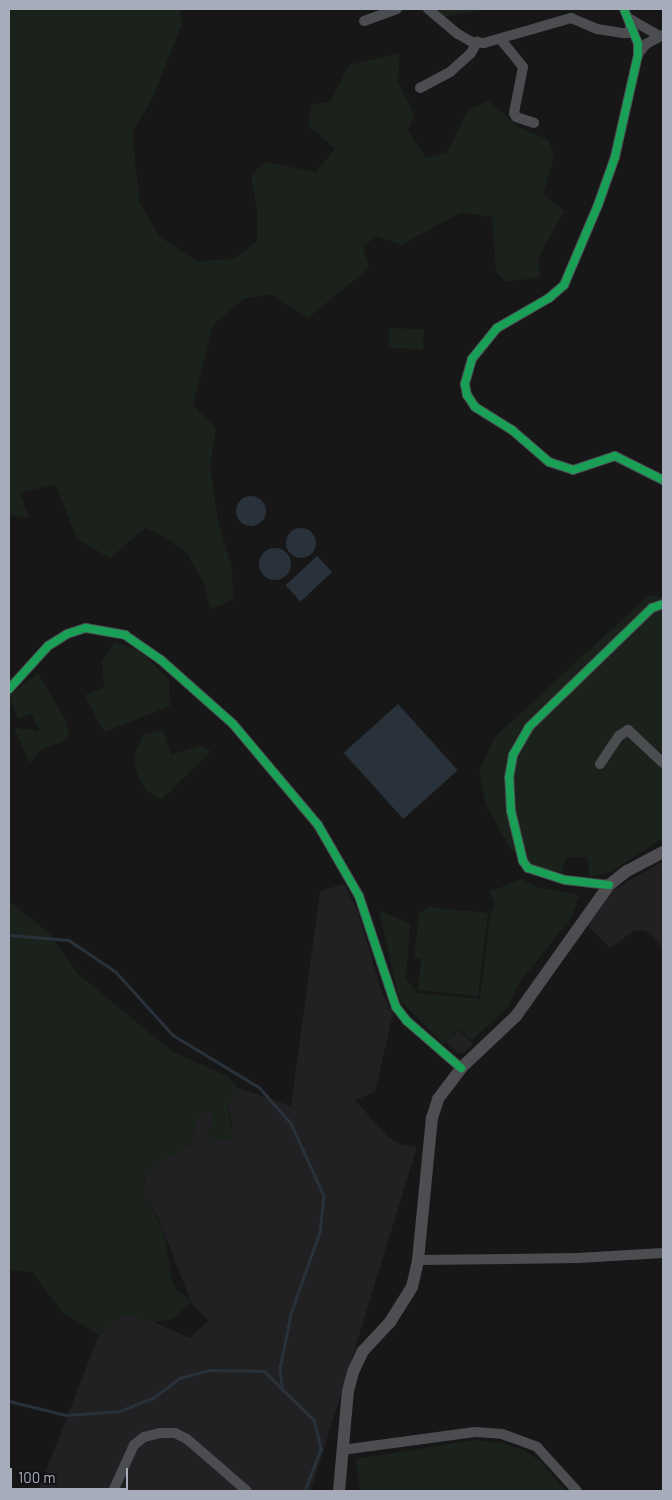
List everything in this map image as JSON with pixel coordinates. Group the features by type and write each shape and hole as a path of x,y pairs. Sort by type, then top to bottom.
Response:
{"main road":[{"path":"339,1491 348,1391 356,1365 371,1340 390,1322 406,1301 418,1260 432,1118 438,1099 460,1068 516,1016 609,885 627,871 663,852"}],"street":[{"path":"364,21 397,9"},
{"path":"428,9 458,34 478,42 502,40 571,18"},
{"path":"564,9 571,18 597,29 622,34 630,33 630,19"},
{"path":"624,9 630,19 638,44 638,55 612,168 564,285 549,298 497,328 472,359 465,384 467,395 476,407 512,430 554,465 573,470 602,457 615,456 663,480"},
{"path":"630,19 661,35 638,55"},
{"path":"502,40 523,67 514,113 516,117 534,123"},
{"path":"420,88 450,72 471,53 478,42"},
{"path":"609,885 565,880 528,868 523,861 511,811 509,778 513,755 529,727 652,608 663,604"},
{"path":"9,689 48,646 81,629 119,632 155,655 233,724 318,825 359,896 396,1007 407,1021 460,1068"},
{"path":"600,764 619,736 628,730 663,763"},
{"path":"418,1260 578,1258 663,1253"},
{"path":"342,1450 475,1432 502,1434 537,1447 576,1491"},
{"path":"113,1491 134,1445 144,1437 160,1433 175,1433 187,1439 247,1491"}],"shaded area":[{"path":"9,9 180,9 182,24 152,100 132,132 140,204 160,237 197,261 235,259 257,241 257,211 251,175 265,162 316,172 335,149 308,125 312,105 331,101 349,65 400,53 398,82 414,114 408,131 426,158 447,153 468,110 489,101 518,127 549,140 554,158 543,194 564,211 538,258 540,277 506,282 496,272 492,217 462,212 401,245 376,236 363,247 369,268 308,318 271,294 243,299 213,325 193,405 216,429 210,466 218,521 232,569 233,600 210,609 205,585 188,554 167,538 145,528 110,558 77,539 56,485 20,492 29,518 9,515"},
{"path":"433,9 485,9 444,17"},
{"path":"389,328 424,329 423,349 388,348"},
{"path":"251,496 262,500 266,511 262,522 251,526 240,522 236,511 240,500"},
{"path":"301,528 312,532 316,543 312,554 301,558 290,554 286,543 290,532"},
{"path":"275,548 281,549 286,553 290,558 290,570 286,575 281,579 275,580 269,579 264,575 260,570 259,564 260,558 264,553 269,549"},
{"path":"317,556 332,572 301,601 286,585"},
{"path":"649,595 663,598 663,838 611,872 589,877 588,857 566,858 562,872 538,869 510,848 486,805 479,771 495,737"},
{"path":"115,642 139,651 169,679 170,706 104,732 85,695 104,687 102,662"},
{"path":"38,673 66,721 69,732 67,740 40,750 30,763 14,728 39,731 31,713 18,720 9,696"},
{"path":"398,704 458,770 403,819 344,753"},
{"path":"163,730 171,755 200,746 211,751 161,800 146,790 137,773 134,756 143,735"},
{"path":"663,861 663,949 650,933 642,930 634,931 610,948 586,924 613,890"},
{"path":"522,879 537,887 579,895 571,918 519,983 508,1007 472,1040 458,1028 444,1044 399,999 379,910 410,924 406,978 417,993 480,999 490,914 495,904 489,892"},
{"path":"344,884 358,912 382,993 393,1014 375,1092 355,1100 387,1136 400,1144 417,1147 311,1491 38,1491 99,1335 123,1314 154,1322 190,1338 208,1321 191,1302 160,1222 144,1195 145,1171 191,1145 197,1116 202,1111 208,1110 213,1117 208,1136 232,1125 228,1102 239,1088 291,1106 320,891"},
{"path":"9,901 48,932 77,973 173,1052 227,1076 239,1088 228,1102 232,1139 214,1142 208,1136 213,1117 208,1110 202,1111 197,1116 191,1145 145,1172 144,1195 164,1232 172,1280 176,1289 191,1302 173,1319 154,1322 123,1314 99,1335 62,1312 32,1272 9,1270"},
{"path":"428,907 488,913 478,996 418,990 421,959 414,958 419,913"},
{"path":"458,1030 473,1043 464,1053 458,1053 446,1042"},
{"path":"473,1440 501,1443 526,1451 541,1462 566,1491 360,1491 356,1459"}],"waterway":[{"path":"9,935 69,940 116,972 173,1035 259,1087 291,1123 324,1196 320,1232 291,1314 280,1369 282,1386"},
{"path":"9,1401 66,1415 120,1411 153,1398 180,1378 209,1370 264,1371 314,1420 321,1449 305,1491"}],"cycle path":[{"path":"624,9 638,44 638,55 615,157 598,205 564,285 549,298 497,328 472,359 465,384 467,395 475,407 512,430 549,462 573,470 615,456 663,480"},
{"path":"609,885 565,880 528,868 523,861 511,811 509,778 513,755 529,727 652,608 663,604"},
{"path":"9,689 48,646 67,634 86,628 125,635 161,660 233,724 318,825 359,896 396,1007 407,1021 461,1068"}]}
